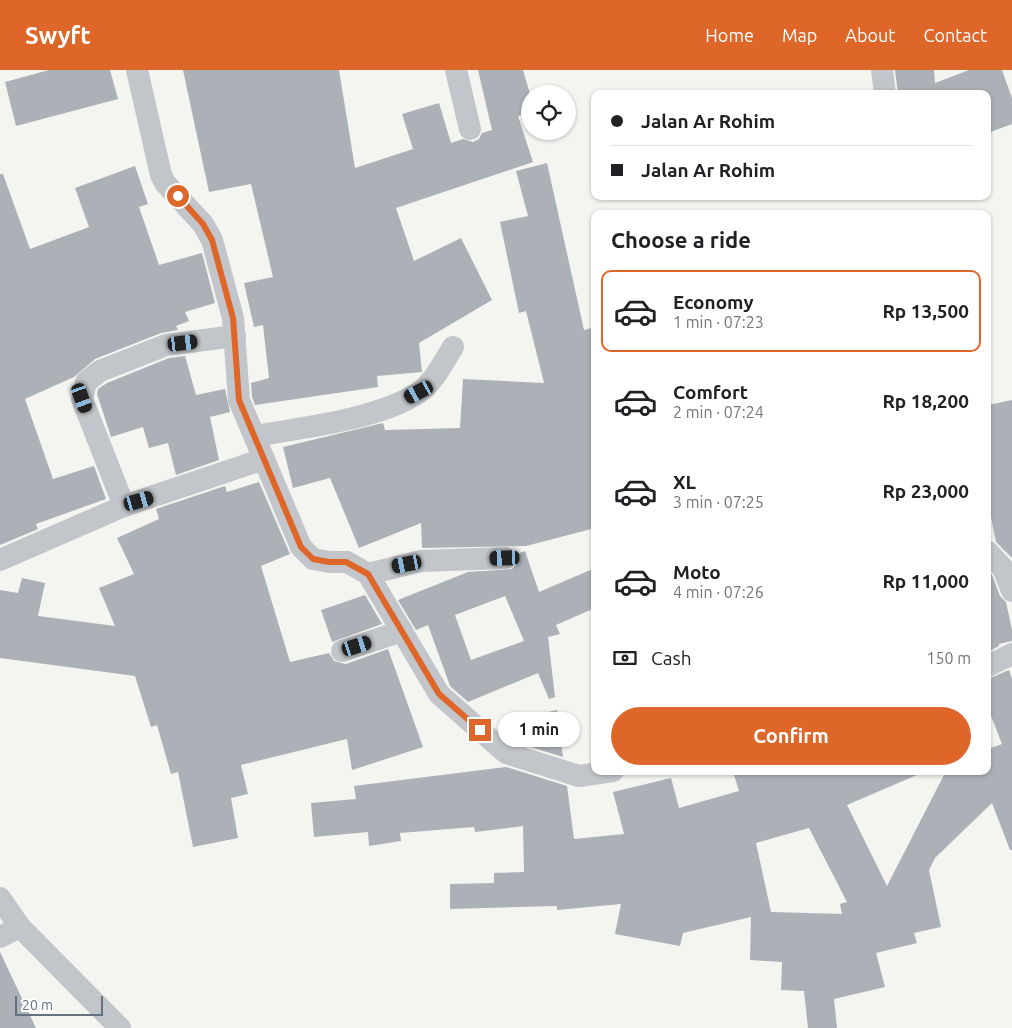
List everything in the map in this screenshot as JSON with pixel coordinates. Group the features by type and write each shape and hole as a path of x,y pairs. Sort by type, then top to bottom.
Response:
{"street":[{"path":"137,70 157,164 166,183 203,224 212,240 233,318 239,400 301,547 313,559 329,562 346,562 368,574 439,694 506,753 579,776 591,774"},
{"path":"456,70 470,129"},
{"path":"882,70 884,90"},
{"path":"124,506 82,398 82,391 86,382 100,371 166,345 235,336"},
{"path":"255,436 370,413 400,402 419,392 435,376 453,347"},
{"path":"0,560 124,506 264,459"},
{"path":"991,555 1003,568 1012,591"},
{"path":"368,574 421,561 505,558"},
{"path":"342,651 402,631"},
{"path":"991,664 1012,654"},
{"path":"0,898 10,932 120,1028"}],"building":[{"path":"49,70 110,70 118,99 16,126 5,82"},
{"path":"183,70 339,70 355,168 413,149 402,114 439,103 451,143 463,139 473,142 479,139 482,133 492,130 478,70 523,70 527,85 521,85 521,115 518,116 521,125 521,140 526,140 533,162 396,208 414,261 461,238 492,300 419,343 422,372 377,376 378,387 255,405 252,397 251,383 269,378 263,325 254,327 244,283 273,277 251,184 209,192"},
{"path":"895,70 934,70 935,83 969,70 1002,70 1012,98 1012,124 991,132 991,90 898,90"},
{"path":"547,163 584,330 591,328 591,529 526,546 422,548 421,523 359,548 330,478 293,488 283,447 383,423 385,430 460,428 463,379 544,383 526,311 519,313 500,222 528,216 516,171"},
{"path":"135,166 148,204 139,207 159,265 202,253 215,303 185,312 189,321 176,326 178,330 161,333 95,359 74,377 25,399 53,479 94,466 106,499 36,524 38,529 0,545 0,174 3,174 30,249 89,227 75,188"},
{"path":"185,356 196,395 225,389 230,412 210,417 219,460 176,475 168,443 149,448 143,427 111,437 97,394 98,389 107,383 169,358"},
{"path":"1012,400 1012,558 996,542 991,517 991,404"},
{"path":"259,482 290,554 261,566 290,662 329,653 334,661 346,664 388,649 423,747 352,770 347,739 241,765 248,794 231,798 238,838 193,847 178,772 171,774 157,725 151,727 135,676 0,658 0,590 18,593 22,578 45,583 38,616 115,626 99,588 134,574 117,538 159,519 156,509 225,486 227,492"},
{"path":"525,551 539,592 591,570 591,610 556,625 560,634 548,637 555,697 549,699 538,673 468,702 450,686 428,625 416,630 398,600 468,572 512,569 517,564 517,554","holes":["505,596 524,641 471,660 455,615"]},
{"path":"991,574 1000,596 1006,602 1012,630 1012,641 999,644 999,646 991,650"},
{"path":"365,595 382,624 332,642 321,610"},
{"path":"1009,670 1012,679 1012,850 1010,850 992,803 935,858 929,870 941,927 914,933 917,943 876,953 885,987 834,999 837,1028 808,1028 804,991 781,990 782,962 750,960 751,917 683,933 680,946 615,934 621,904 557,910 557,906 450,909 450,884 494,883 494,873 524,872 523,826 475,832 474,827 400,833 401,841 369,846 368,832 314,837 311,803 356,799 354,786 506,767 567,786 574,839 624,834 613,792 671,778 679,808 739,791 734,775 917,775 847,805 887,886 944,775 991,775 991,748 1002,744 991,716 991,678","holes":["809,828 847,902 840,904 842,914 771,912 756,843"]},
{"path":"557,710 563,757 527,746 521,718"},
{"path":"0,952 36,1028 0,1028"}],"route":[{"path":"178,196 208,230 212,240 233,318 239,400 301,547 313,559 329,562 346,562 368,574 439,694 480,730"}]}
